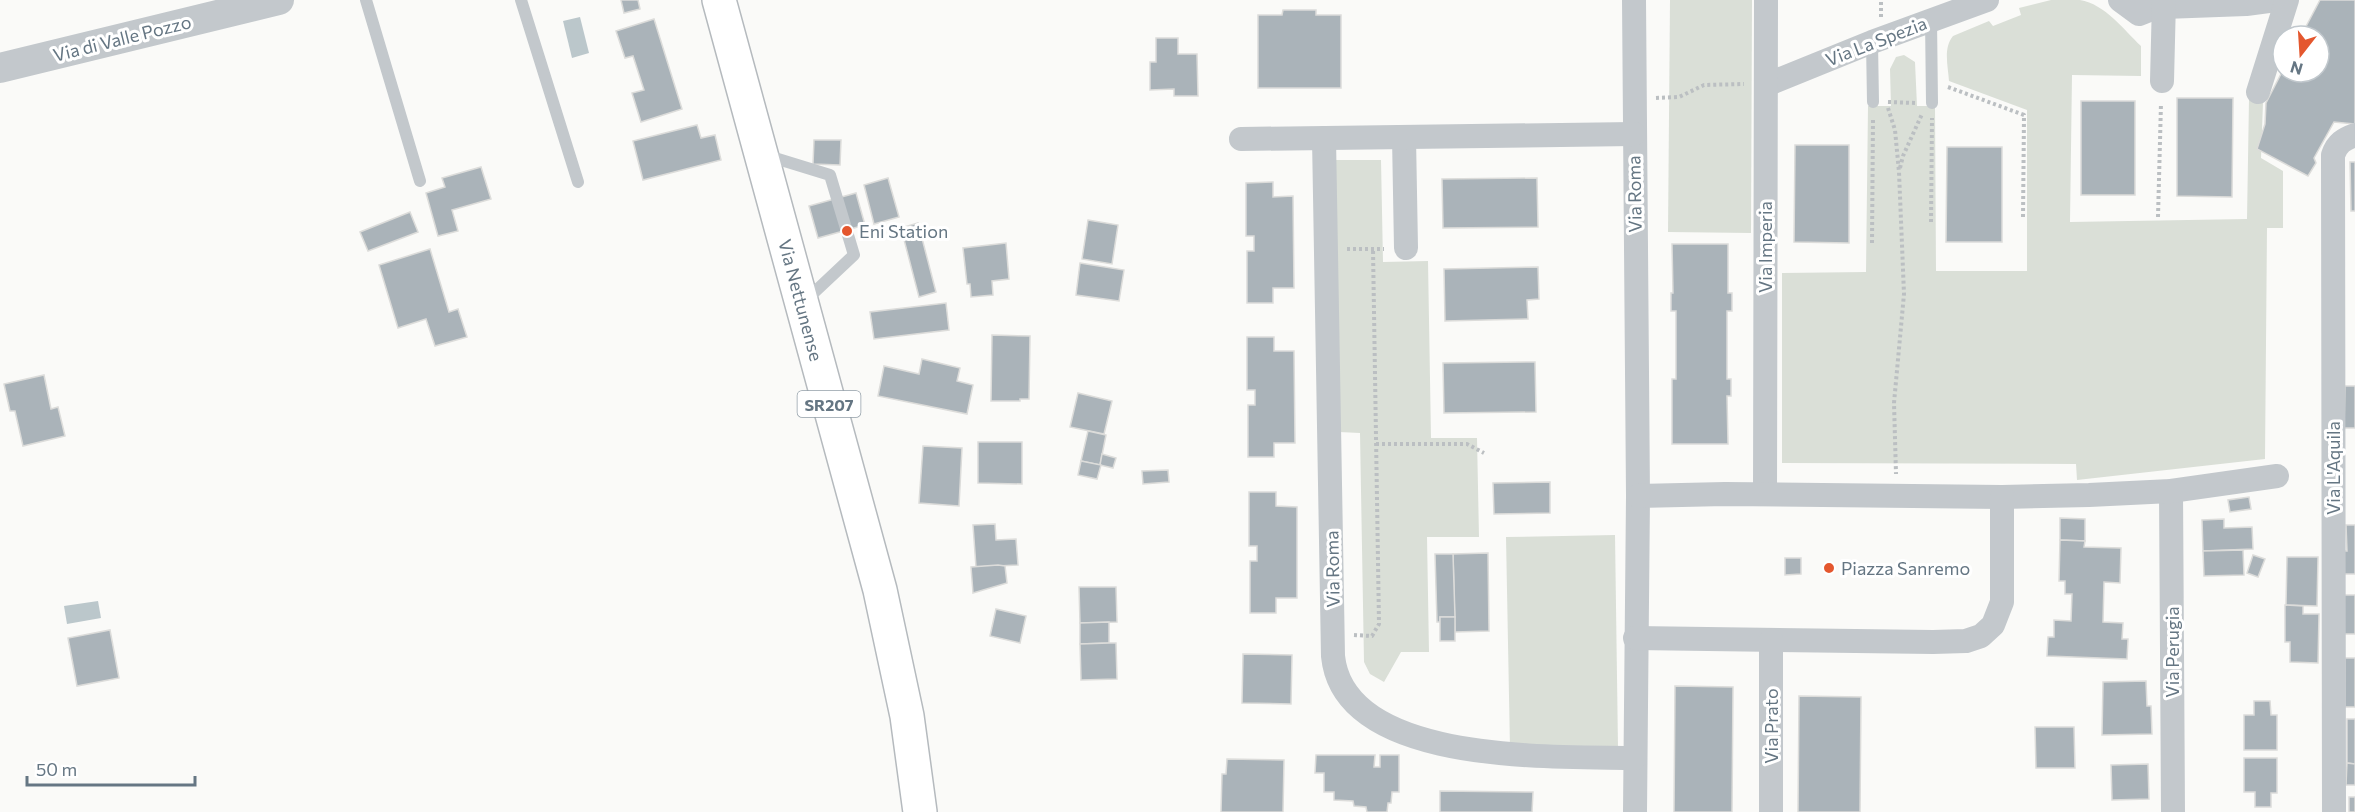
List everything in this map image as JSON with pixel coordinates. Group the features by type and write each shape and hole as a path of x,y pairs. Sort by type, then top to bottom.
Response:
{"main road":[{"name":"Via Nettunense","path":"719,0 880,590 907,716 920,812"}],"street":[{"name":"Via di Valle Pozzo","path":"0,68 279,0"},
{"name":"Via Roma","path":"1634,0 1638,496 1635,812"},
{"name":"Via Imperia","path":"1765,494 1766,0"},
{"name":"Via La Spezia","path":"1766,85 1931,19 1987,0"},
{"path":"2120,0 2163,37"},
{"path":"2139,14 2163,2 2246,4 2276,0"},
{"path":"2258,92 2287,0"},
{"path":"2162,81 2163,2"},
{"name":"Via Roma","path":"1241,139 1634,134"},
{"name":"Via L'Aquila","path":"2334,812 2333,154 2341,141 2355,135"},
{"path":"1404,137 1406,248"},
{"name":"Via Roma","path":"1324,138 1335,670 1348,695 1373,717 1444,746 1506,755 1635,758"},
{"path":"1638,496 1765,494 2002,496 2171,491 2277,476"},
{"name":"Via Perugia","path":"2171,491 2173,812"},
{"path":"1635,638 1933,642 1966,641 1981,636 1993,625 2002,602 2002,496"},
{"name":"Via Prato","path":"1771,812 1772,640"}],"lane":[{"path":"366,0 420,180"},
{"path":"521,0 578,182"},
{"path":"1930,103 1931,19"},
{"path":"1872,42 1879,102"},
{"path":"761,154 830,174 854,255 802,304"}],"path":[{"path":"1932,81 2024,115 2023,218"},
{"path":"2158,217 2162,81"},
{"path":"1634,98 1679,98 1704,85 1740,83 1766,85"},
{"path":"1879,102 1930,103"},
{"path":"1879,102 1895,130 1899,172 1904,294 1894,403 1897,495"},
{"path":"1872,243 1879,102"},
{"path":"1899,172 1903,156 1930,103"},
{"path":"1930,103 1931,222"},
{"path":"1326,249 1406,248"},
{"path":"1333,635 1372,636 1379,624 1373,249"},
{"path":"1376,444 1467,444 1484,453"}],"shaded area":[{"path":"1670,0 1752,0 1751,233 1668,232"},
{"path":"2051,0 2089,2 2114,18 2141,46 2141,76 2072,75 2070,222 2247,219 2249,99 2263,102 2261,158 2283,171 2283,228 2267,228 2265,459 2077,480 2076,464 1782,463 1782,273 1866,272 1868,106 1891,106 1890,69 1896,57 1904,55 1915,62 1917,106 1935,106 1936,271 2027,271 2027,110 1949,81 1947,52 1953,36 1989,21 1993,26 2021,15 2019,8"},
{"path":"580,17 589,53 572,58 563,21"},
{"path":"1335,160 1381,160 1383,262 1428,261 1431,438 1477,438 1479,537 1427,537 1429,652 1401,652 1384,682 1370,674 1364,662 1360,433 1339,432"},
{"path":"1615,535 1618,748 1510,749 1506,537"},
{"path":"98,601 101,618 67,624 64,606"}],"building":[{"path":"621,0 638,0 640,9 624,13"},
{"path":"2320,0 2355,0 2355,124 2334,122 2314,158 2316,163 2308,176 2257,149 2265,124 2266,103 2276,84 2331,84 2331,24 2307,24"},
{"path":"1283,10 1316,10 1316,15 1341,15 1341,88 1258,88 1258,15 1282,15"},
{"path":"654,19 682,109 641,122 632,93 644,90 633,56 625,58 616,31"},
{"path":"1156,38 1178,38 1178,54 1197,54 1198,96 1174,96 1174,89 1150,90 1150,62 1156,62"},
{"path":"2177,98 2233,98 2232,197 2177,196"},
{"path":"2081,101 2135,101 2135,195 2081,195"},
{"path":"697,125 701,138 715,135 721,160 643,180 633,141"},
{"path":"814,140 841,140 840,165 813,164"},
{"path":"1795,145 1849,145 1849,243 1794,242"},
{"path":"1947,147 2002,147 2002,242 1946,242"},
{"path":"2350,162 2355,162 2355,211 2351,211"},
{"path":"481,167 491,199 452,210 458,231 438,236 426,193 445,187 442,178"},
{"path":"888,178 899,217 874,224 864,185"},
{"path":"1537,178 1538,227 1443,228 1442,179"},
{"path":"1273,182 1273,197 1293,196 1294,288 1273,288 1273,303 1247,303 1247,251 1254,251 1254,236 1246,236 1246,183"},
{"path":"856,193 865,225 818,238 809,206"},
{"path":"410,212 418,232 368,251 360,232"},
{"path":"1088,220 1118,225 1112,264 1082,259"},
{"path":"918,223 936,292 919,297 901,228"},
{"path":"1006,243 1009,279 992,281 993,295 971,297 970,284 967,284 963,248"},
{"path":"1672,244 1728,244 1728,293 1732,293 1732,311 1727,311 1727,379 1731,379 1731,396 1727,396 1728,444 1672,444 1672,379 1676,379 1676,311 1671,311"},
{"path":"430,249 449,312 458,309 467,337 435,346 426,319 398,328 379,265"},
{"path":"1080,263 1124,270 1119,301 1076,295"},
{"path":"1538,267 1539,299 1527,300 1528,319 1445,321 1444,269"},
{"path":"946,303 949,330 874,339 870,312"},
{"path":"992,335 1030,336 1029,399 991,401"},
{"path":"1247,337 1274,337 1274,351 1294,351 1295,443 1274,443 1274,457 1248,457 1248,405 1255,405 1255,390 1247,390"},
{"path":"922,359 960,368 957,381 973,385 967,414 878,396 884,366 919,374"},
{"path":"1535,362 1536,412 1444,413 1443,363"},
{"path":"44,375 51,409 58,407 65,436 23,446 15,411 10,411 4,384"},
{"path":"2345,386 2355,386 2355,428 2344,428"},
{"path":"1078,393 1112,401 1104,434 1070,427"},
{"path":"1088,431 1106,435 1100,465 1081,461"},
{"path":"978,442 1022,442 1022,484 978,483"},
{"path":"923,446 962,448 959,506 919,503"},
{"path":"1102,454 1116,458 1113,468 1100,465"},
{"path":"1081,461 1101,465 1097,479 1078,475"},
{"path":"1168,470 1169,482 1143,484 1142,471"},
{"path":"1550,482 1550,513 1494,514 1493,483"},
{"path":"1249,492 1276,492 1276,506 1297,507 1297,598 1276,598 1276,613 1250,613 1250,561 1257,561 1257,546 1249,546"},
{"path":"2249,497 2251,509 2230,512 2228,500"},
{"path":"2060,518 2085,519 2085,541 2060,540"},
{"path":"2224,519 2224,528 2252,527 2253,549 2203,551 2202,520"},
{"path":"995,524 996,540 1016,539 1018,565 976,567 973,525"},
{"path":"2346,525 2355,525 2355,574 2343,574 2343,551 2347,551"},
{"path":"2060,540 2085,541 2084,547 2121,548 2120,583 2104,582 2103,622 2123,623 2122,639 2128,639 2127,659 2047,656 2048,637 2054,637 2054,620 2071,621 2072,594 2065,594 2065,581 2059,581"},
{"path":"2243,550 2244,575 2204,576 2203,551"},
{"path":"1488,553 1489,631 1455,632 1453,554"},
{"path":"1435,554 1453,554 1455,617 1440,617 1440,622 1437,622"},
{"path":"2253,555 2265,559 2258,577 2247,573"},
{"path":"2287,557 2318,557 2317,606 2286,605"},
{"path":"1785,558 1801,558 1801,574 1785,575"},
{"path":"1005,566 1007,583 973,593 971,567"},
{"path":"1079,587 1116,587 1117,622 1080,623"},
{"path":"2342,595 2355,595 2355,634 2342,634"},
{"path":"2285,605 2303,606 2303,614 2319,614 2318,663 2290,662 2290,642 2285,642"},
{"path":"996,609 1026,616 1020,643 990,636"},
{"path":"1440,617 1455,617 1455,641 1440,641"},
{"path":"1109,622 1109,643 1080,644 1080,623"},
{"path":"110,630 119,678 77,686 68,638"},
{"path":"1116,643 1117,679 1081,680 1080,644"},
{"path":"1243,654 1292,655 1291,704 1242,703"},
{"path":"2345,658 2355,658 2355,707 2345,707"},
{"path":"2146,681 2147,706 2151,706 2152,734 2102,735 2103,682"},
{"path":"1675,686 1733,687 1732,812 1674,812"},
{"path":"1799,696 1861,697 1860,812 1798,812"},
{"path":"2254,701 2270,701 2271,715 2277,715 2277,750 2244,750 2244,715 2254,715"},
{"path":"2347,719 2355,719 2355,764 2347,763"},
{"path":"2035,727 2074,727 2075,768 2036,768"},
{"path":"1316,755 1375,755 1374,767 1380,767 1380,755 1399,755 1399,792 1392,792 1387,812 1367,812 1366,807 1354,806 1353,801 1334,800 1334,792 1324,792 1324,773 1315,773"},
{"path":"2244,758 2277,758 2277,793 2271,793 2271,807 2255,807 2255,792 2244,792"},
{"path":"1227,759 1284,760 1283,812 1221,812 1222,774 1226,774"},
{"path":"2347,763 2355,764 2355,785 2346,785"},
{"path":"2148,764 2149,799 2112,800 2111,765"},
{"path":"1440,791 1533,792 1532,812 1440,812"},
{"path":"2349,797 2355,797 2355,812 2349,812"}],"place":[{"name":"Eni Station","path":"847,231"},
{"name":"Piazza Sanremo","path":"1829,568"}]}
